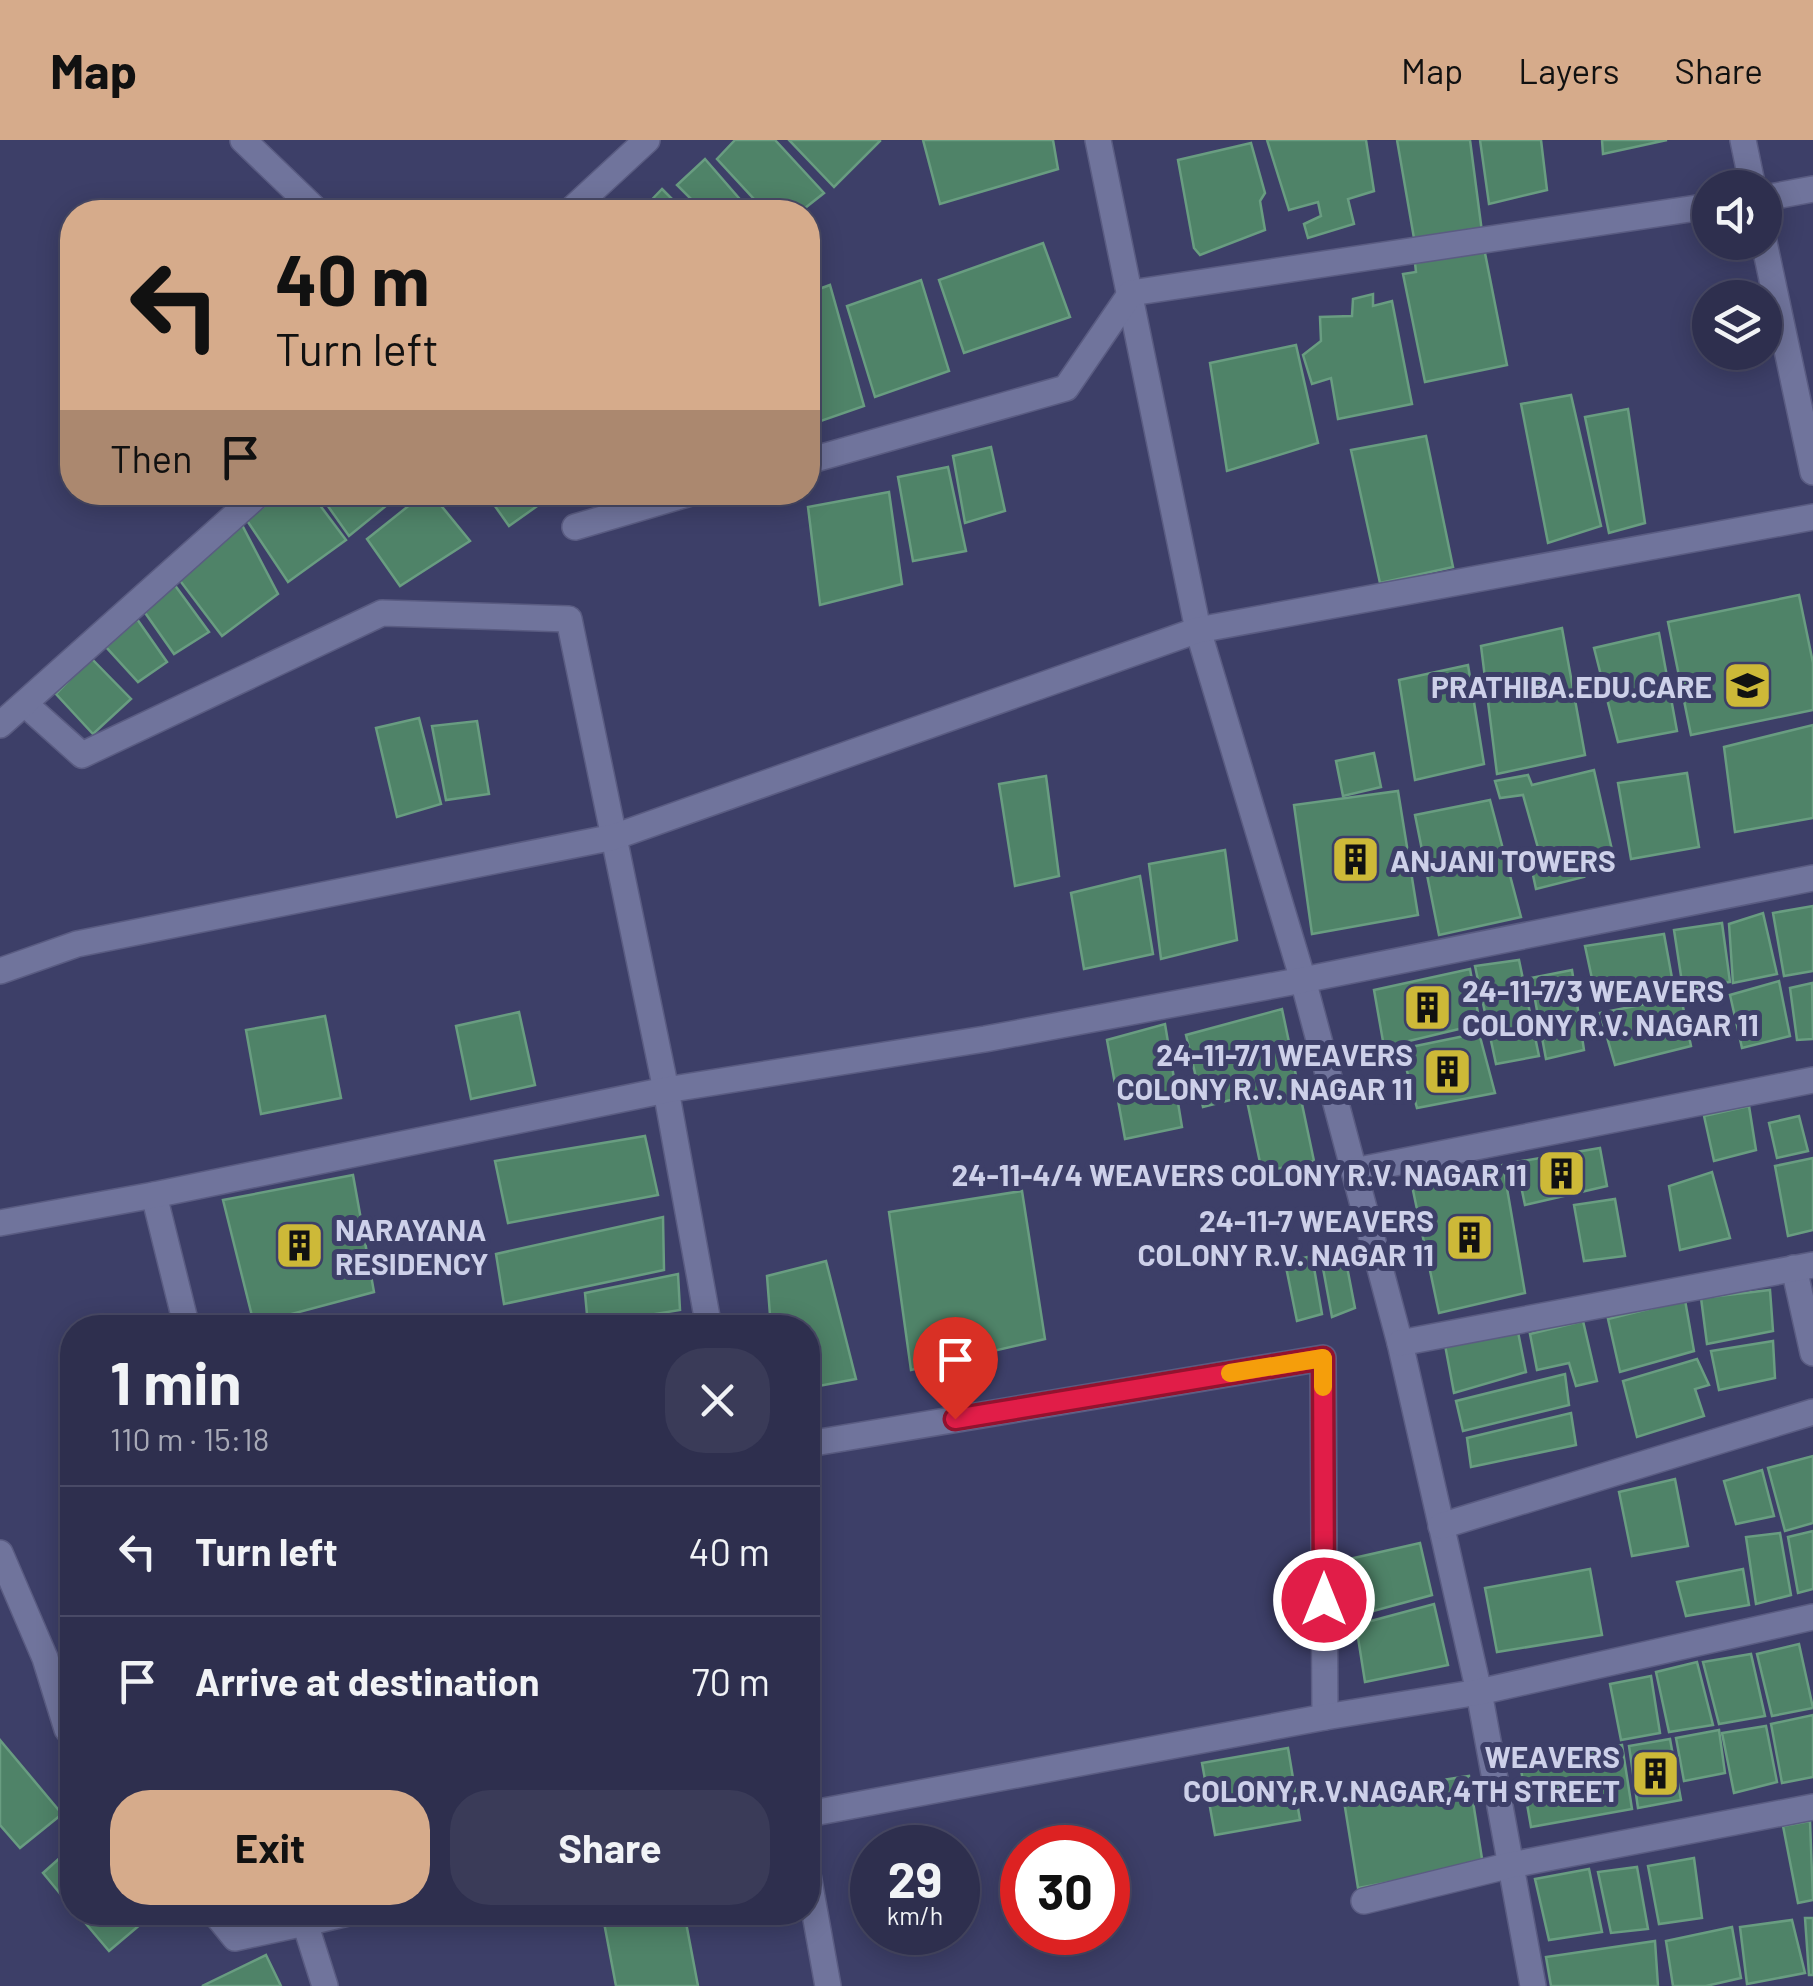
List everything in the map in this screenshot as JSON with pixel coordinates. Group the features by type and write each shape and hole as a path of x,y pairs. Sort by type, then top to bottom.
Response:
{"street":[{"path":"243,140 306,200"},
{"path":"582,200 647,140"},
{"path":"1098,140 1198,630 1303,980 1400,1342 1479,1692 1534,1986"},
{"path":"1743,140 1749,170"},
{"path":"1782,195 1813,189"},
{"path":"820,457 1066,388 1131,293 1692,209"},
{"path":"1768,260 1813,472"},
{"path":"0,724 247,505"},
{"path":"575,527 650,505"},
{"path":"0,971 77,944 614,837 1198,630 1813,517"},
{"path":"25,704 82,755 382,612 569,618 666,1090 708,1315"},
{"path":"0,1223 666,1090 985,1039 1813,878"},
{"path":"1354,1171 1813,1080"},
{"path":"154,1195 185,1315"},
{"path":"1400,1342 1804,1266 1813,1353"},
{"path":"820,1442 1323,1358 1325,1717"},
{"path":"1441,1526 1813,1412"},
{"path":"0,1552 45,1658 60,1706"},
{"path":"820,1812 1479,1692 1813,1617"},
{"path":"1364,1901 1511,1865 1813,1807"},
{"path":"224,1925 235,1938 296,1925"},
{"path":"306,1925 325,1986"},
{"path":"817,1925 828,1986"}],"building":[{"path":"735,140 775,140 824,193 815,200 755,200 717,159"},
{"path":"789,140 879,140 880,141 834,187"},
{"path":"923,140 1053,140 1058,169 940,204"},
{"path":"1267,140 1366,140 1374,191 1348,199 1354,224 1308,238 1304,224 1321,216 1318,202 1289,210"},
{"path":"1397,140 1470,140 1482,232 1415,244"},
{"path":"1480,140 1541,140 1547,190 1489,204"},
{"path":"1602,140 1667,140 1603,154"},
{"path":"1251,143 1265,193 1260,201 1265,230 1200,255 1194,248 1178,160"},
{"path":"705,159 741,200 692,200 677,185"},
{"path":"662,189 673,200 651,200"},
{"path":"1043,243 1070,317 964,353 939,280"},
{"path":"1484,248 1507,365 1425,382 1403,274 1416,272 1415,263"},
{"path":"921,280 949,371 875,397 847,306"},
{"path":"830,285 864,406 820,421 820,289"},
{"path":"1373,294 1373,306 1392,301 1412,404 1338,419 1331,378 1312,384 1303,355 1321,341 1320,317 1352,316 1353,299"},
{"path":"1296,345 1318,443 1227,471 1210,363"},
{"path":"1571,395 1601,526 1548,543 1521,404"},
{"path":"1628,409 1645,523 1609,533 1585,417"},
{"path":"1426,436 1453,567 1380,583 1351,450"},
{"path":"991,447 1005,511 965,523 953,456"},
{"path":"948,467 966,551 913,561 898,477"},
{"path":"889,492 902,584 820,605 808,507"},
{"path":"266,505 320,505 346,540 288,582 246,519"},
{"path":"327,505 387,505 349,536"},
{"path":"410,505 441,505 470,541 400,586 367,539"},
{"path":"494,505 539,505 509,526"},
{"path":"240,521 278,594 222,636 178,578"},
{"path":"174,584 209,632 174,654 141,607"},
{"name":"PRATHIBA.EDU.CARE","path":"1799,595 1813,663 1813,710 1691,735 1668,622"},
{"path":"137,619 167,662 138,682 106,647"},
{"path":"1562,628 1585,755 1497,774 1481,646"},
{"path":"1659,633 1677,731 1618,742 1594,648"},
{"path":"91,658 131,699 93,734 56,694"},
{"path":"1468,665 1484,764 1415,780 1399,680"},
{"path":"419,718 441,804 397,817 376,728"},
{"path":"477,721 489,794 446,800 432,726"},
{"path":"1813,725 1813,818 1735,832 1724,747"},
{"path":"1374,753 1381,787 1343,796 1336,761"},
{"path":"1594,770 1614,859 1579,864 1584,877 1536,889 1528,852 1538,848 1523,795 1500,798 1495,781 1528,775 1532,785"},
{"path":"1687,773 1699,847 1631,859 1618,783"},
{"path":"1046,776 1059,876 1015,886 999,784"},
{"name":"ANJANI TOWERS","path":"1398,791 1418,915 1312,934 1294,805"},
{"path":"1490,800 1521,917 1439,935 1415,815"},
{"path":"1225,850 1237,940 1161,959 1149,864"},
{"path":"1140,876 1153,954 1084,969 1071,893"},
{"path":"1813,906 1813,971 1784,976 1773,913"},
{"path":"1763,913 1777,974 1733,983 1729,924"},
{"path":"1722,923 1730,982 1683,989 1674,930"},
{"path":"1664,934 1674,989 1597,1002 1585,946"},
{"path":"1519,960 1539,1056 1496,1064 1475,966"},
{"name":"24-11-7/3 WEAVERS COLONY R.V. NAGAR 11","path":"1470,969 1480,1024 1384,1047 1374,990"},
{"path":"1572,970 1584,1050 1546,1059 1531,978"},
{"path":"1779,981 1790,1036 1742,1048 1730,995"},
{"path":"1812,983 1813,1039 1797,1040 1790,988"},
{"path":"1681,997 1691,1046 1615,1065 1600,1013"},
{"path":"1282,1009 1314,1161 1262,1172 1246,1096 1203,1107 1186,1035"},
{"path":"519,1012 535,1085 471,1099 456,1026"},
{"path":"325,1016 341,1098 261,1114 246,1030"},
{"path":"1165,1024 1182,1127 1125,1139 1107,1040"},
{"name":"24-11-7/1 WEAVERS COLONY R.V. NAGAR 11","path":"1479,1033 1495,1093 1417,1108 1401,1049"},
{"path":"1749,1106 1756,1150 1714,1161 1704,1116"},
{"path":"1799,1116 1808,1151 1777,1158 1769,1123"},
{"path":"645,1136 658,1195 508,1223 495,1161"},
{"name":"24-11-4/4 WEAVERS COLONY R.V. NAGAR 11","path":"1600,1148 1607,1186 1525,1205 1516,1162"},
{"path":"1813,1158 1813,1230 1788,1236 1775,1166"},
{"name":"24-11-7 WEAVERS COLONY R.V. NAGAR 11","path":"1503,1165 1525,1293 1439,1313 1411,1181"},
{"path":"1712,1172 1730,1238 1680,1250 1669,1186"},
{"name":"NARAYANA RESIDENCY","path":"353,1175 374,1292 288,1315 252,1315 223,1200"},
{"path":"1022,1191 1045,1339 911,1370 889,1212"},
{"path":"1615,1199 1625,1256 1584,1261 1574,1205"},
{"path":"663,1217 664,1270 504,1304 496,1254"},
{"path":"1343,1246 1355,1308 1332,1317 1320,1252"},
{"path":"1312,1256 1322,1314 1297,1321 1285,1262"},
{"path":"826,1261 856,1379 820,1386 820,1315 770,1315 767,1276"},
{"path":"678,1274 680,1310 649,1315 587,1315 585,1293"},
{"path":"1770,1290 1773,1331 1707,1344 1701,1298"},
{"path":"1685,1300 1694,1351 1620,1372 1608,1319"},
{"path":"1583,1321 1597,1381 1576,1386 1569,1363 1537,1370 1530,1334"},
{"path":"1517,1327 1526,1372 1454,1393 1445,1345"},
{"path":"1773,1341 1775,1378 1719,1390 1711,1351"},
{"path":"1697,1359 1709,1385 1695,1389 1704,1416 1637,1437 1623,1381"},
{"path":"1565,1374 1569,1405 1463,1431 1456,1401"},
{"path":"1571,1413 1576,1445 1471,1467 1467,1438"},
{"path":"1813,1456 1813,1523 1785,1531 1768,1468"},
{"path":"1762,1470 1774,1516 1736,1524 1724,1481"},
{"path":"1675,1479 1688,1546 1632,1556 1619,1492"},
{"path":"1813,1531 1813,1589 1798,1593 1788,1537"},
{"path":"1780,1533 1791,1595 1756,1604 1746,1537"},
{"path":"1420,1543 1432,1595 1355,1616 1345,1560"},
{"path":"1590,1569 1602,1635 1497,1652 1485,1588"},
{"path":"1743,1569 1749,1605 1686,1616 1677,1582"},
{"path":"1434,1604 1448,1665 1365,1682 1356,1625"},
{"path":"1799,1644 1813,1708 1772,1716 1757,1654"},
{"path":"1751,1654 1765,1716 1719,1724 1703,1662"},
{"path":"1697,1662 1713,1725 1669,1732 1656,1672"},
{"path":"1651,1676 1660,1733 1621,1740 1610,1684"},
{"path":"1813,1715 1813,1777 1782,1783 1771,1724"},
{"path":"1766,1726 1777,1782 1734,1793 1722,1733"},
{"path":"1719,1730 1725,1773 1684,1781 1676,1738"},
{"name":"WEAVERS COLONY,R.V.NAGAR,4TH STREET","path":"1670,1739 1681,1800 1638,1808 1629,1746"},
{"path":"0,1740 60,1816 20,1848 0,1825"},
{"path":"1622,1745 1632,1809 1531,1827 1520,1764"},
{"path":"1288,1748 1300,1820 1215,1835 1202,1763"},
{"path":"1469,1776 1483,1865 1358,1888 1343,1795"},
{"path":"1810,1821 1813,1900 1798,1903 1783,1826"},
{"path":"60,1858 60,1894 43,1873"},
{"path":"1694,1858 1702,1918 1659,1924 1648,1866"},
{"path":"1637,1867 1648,1929 1611,1933 1598,1872"},
{"path":"1589,1869 1602,1932 1549,1940 1535,1879"},
{"path":"1805,1918 1813,1918 1813,1975 1809,1975"},
{"path":"1792,1920 1805,1973 1747,1984 1740,1927"},
{"path":"87,1925 140,1925 109,1951"},
{"path":"604,1925 686,1925 698,1986 616,1986"},
{"path":"1732,1927 1741,1978 1706,1986 1673,1986 1666,1941"},
{"path":"1655,1941 1658,1986 1551,1986 1546,1957"},
{"path":"266,1955 281,1986 202,1986"}],"slow traffic":[{"path":"1230,1373 1323,1358 1323,1387"}],"place":[{"name":"PRATHIBA.EDU.CARE","path":"1747,686"},
{"name":"ANJANI TOWERS","path":"1355,860"},
{"name":"24-11-7/3 WEAVERS COLONY R.V. NAGAR 11","path":"1427,1007"},
{"name":"24-11-7/1 WEAVERS COLONY R.V. NAGAR 11","path":"1448,1071"},
{"name":"24-11-4/4 WEAVERS COLONY R.V. NAGAR 11","path":"1562,1174"},
{"name":"24-11-7 WEAVERS COLONY R.V. NAGAR 11","path":"1469,1237"},
{"name":"NARAYANA RESIDENCY","path":"300,1246"},
{"name":"WEAVERS COLONY,R.V.NAGAR,4TH STREET","path":"1655,1773"}],"route":[{"path":"955,1419 1323,1358 1324,1600"}]}
